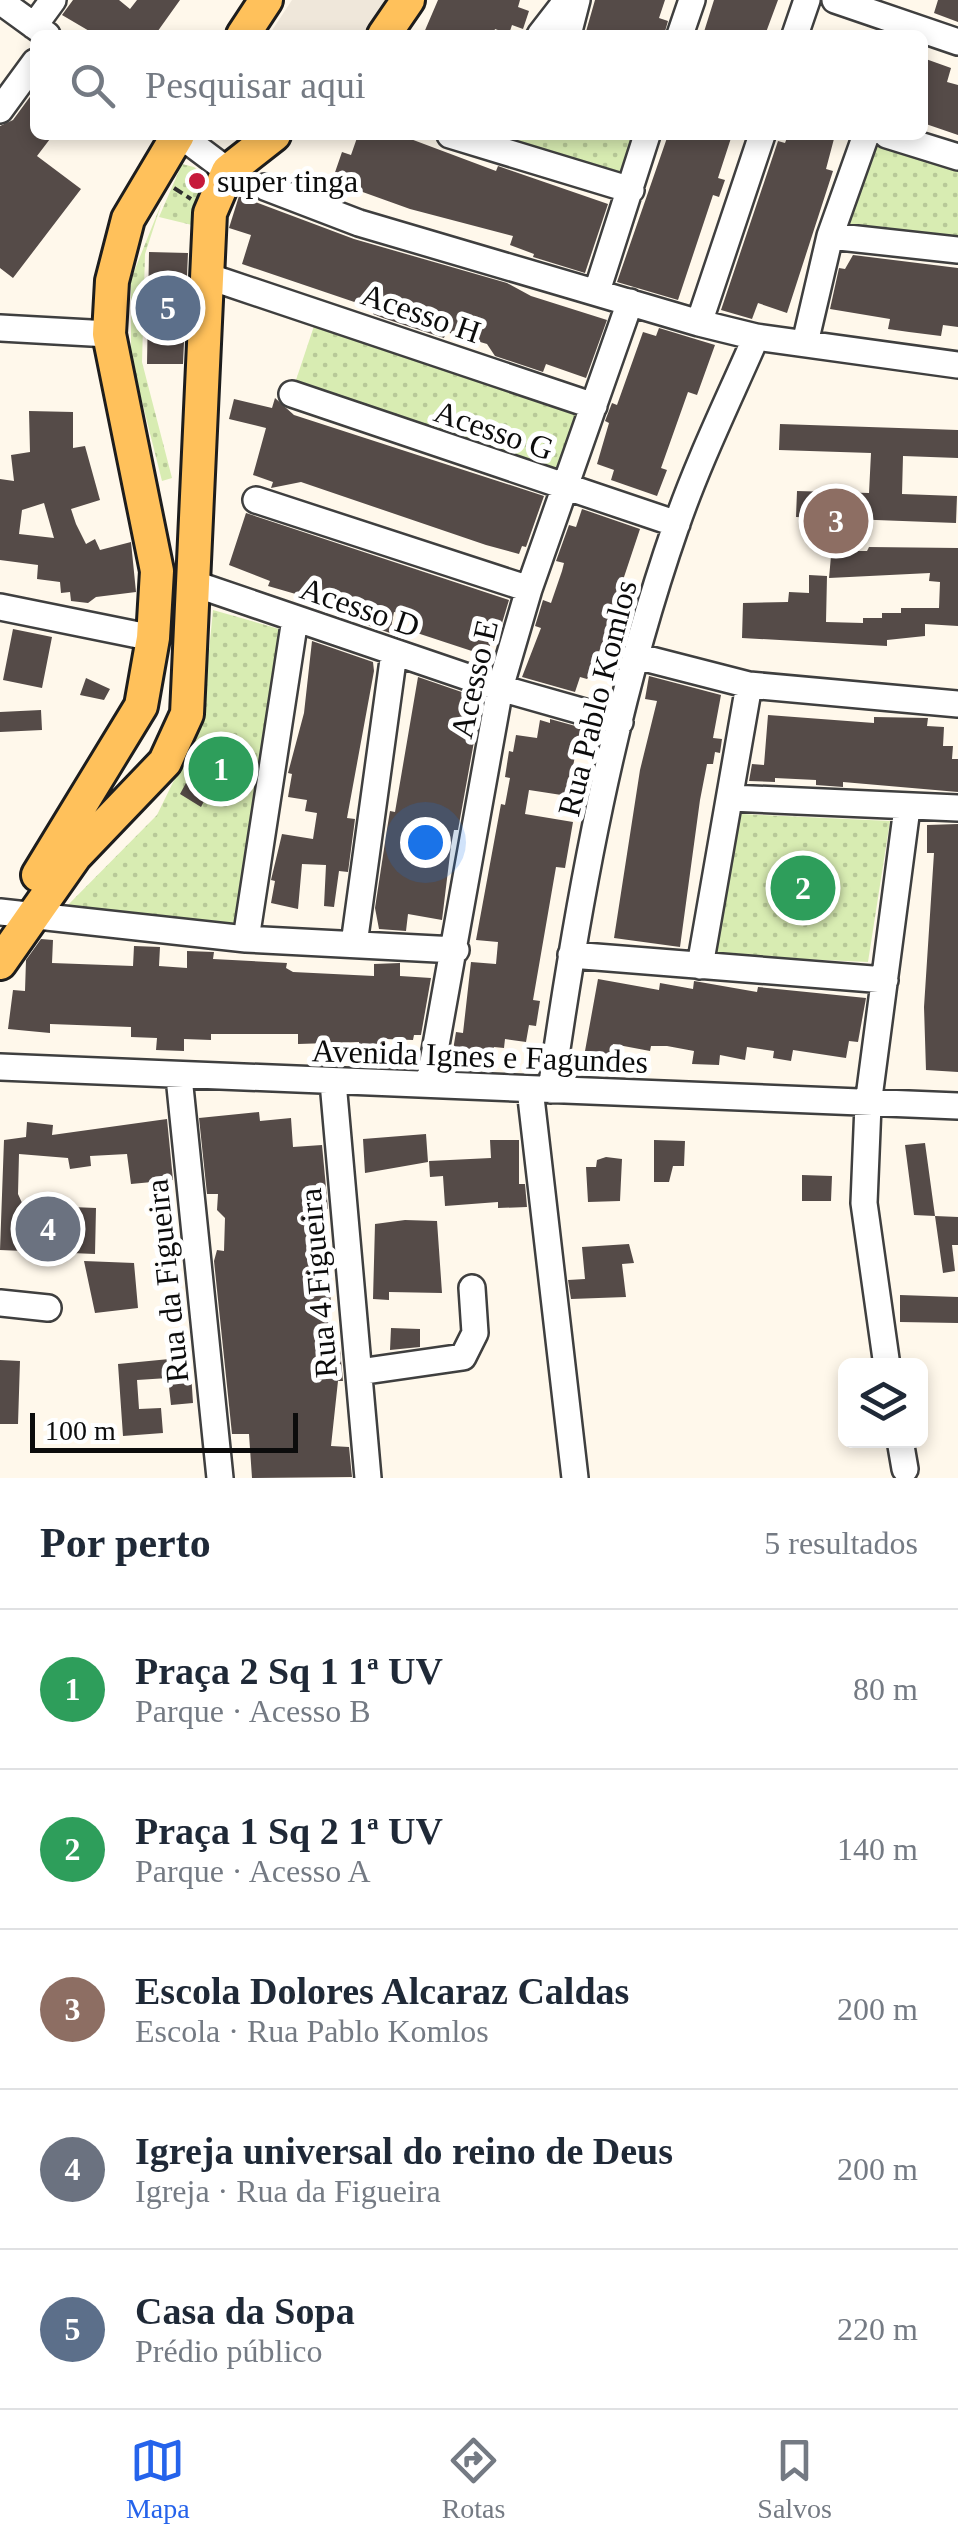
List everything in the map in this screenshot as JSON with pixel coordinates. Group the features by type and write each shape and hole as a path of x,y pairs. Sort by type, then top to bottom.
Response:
{"main road":[{"path":"246,30 266,0"},
{"path":"387,30 408,0"},
{"path":"0,963 12,922 141,706 153,638 156,572 109,334 112,281 128,219 176,140"},
{"path":"12,922 165,762 187,714 217,279 210,213 228,171 268,140"}],"street":[{"path":"0,1 41,30 53,0"},
{"path":"544,30 567,0"},
{"path":"569,30 577,0"},
{"path":"682,30 692,0"},
{"path":"798,30 807,0"},
{"path":"834,0 923,30"},
{"path":"928,32 958,42"},
{"path":"0,110 30,69"},
{"path":"186,140 228,171"},
{"path":"473,140 631,190"},
{"path":"597,291 646,140"},
{"path":"699,323 760,140"},
{"path":"804,342 830,236 864,140"},
{"path":"902,140 958,158"},
{"path":"265,187 360,223 699,323 756,337 958,365"},
{"path":"830,236 958,250"},
{"name":"Acesso H","path":"217,279 594,406"},
{"name":"Acesso E","path":"428,1084 456,950 500,688 530,589 630,302"},
{"path":"0,328 109,334"},
{"name":"Rua Pablo Komlos","path":"576,1478 541,1089 636,656 676,524 756,337"},
{"name":"Acesso G","path":"292,394 676,524"},
{"path":"256,500 530,589"},
{"name":"Acesso D","path":"194,584 500,688 620,722"},
{"path":"0,608 153,638"},
{"path":"246,938 295,619"},
{"path":"354,944 394,652"},
{"path":"636,656 749,685 958,704"},
{"path":"700,966 749,685"},
{"path":"730,798 958,808"},
{"path":"886,1358 864,1203 868,1105 907,808"},
{"path":"12,922 456,950"},
{"path":"570,955 884,980"},
{"name":"Avenida Ignes e Fagundes","path":"0,1067 958,1106"},
{"name":"Rua da Figueira","path":"179,1077 220,1478"},
{"name":"Rua 4 Figueira","path":"333,1082 368,1478"},
{"path":"359,1372 464,1357 476,1333 472,1288"},
{"path":"0,1303 48,1308"},
{"path":"902,1448 906,1469"}],"path":[{"path":"162,180 200,204"}],"green space":[{"path":"502,140 635,140 624,177"},
{"path":"874,142 958,169 958,241 845,226"},
{"path":"182,164 194,167 209,180 192,225 159,217"},
{"path":"162,202 145,254 142,362 172,478 162,481 131,358 131,279"},
{"path":"314,326 582,415 561,475 294,386"},
{"path":"213,610 286,631 234,925 62,911 157,815 202,723"},
{"path":"740,814 890,821 868,962 712,955"}],"shaded area":[{"path":"292,0 388,0 366,30 272,30"}],"building":[{"path":"73,0 119,0 130,9 137,0 180,0 159,30 88,30 62,15"},
{"path":"438,0 520,0 518,7 529,11 523,29 512,25 510,30 425,30"},
{"path":"595,0 665,0 659,18 668,21 665,30 586,30"},
{"path":"714,0 778,0 767,30 705,30"},
{"path":"938,0 958,0 958,22 934,13"},
{"path":"928,60 951,68 947,82 958,85 958,135 928,125"},
{"path":"30,97 30,140 49,140 37,156 81,189 13,278 0,268 0,126 13,120"},
{"path":"356,140 413,140 496,171 498,166 608,204 585,273 533,257 534,254 510,245 513,236 410,209 332,181 342,152 351,155"},
{"path":"666,140 730,140 718,178 725,180 719,197 713,195 678,300 617,282"},
{"path":"834,140 826,169 833,171 787,313 758,303 752,319 721,310 778,141"},
{"path":"239,196 354,239 507,283 531,296 607,320 586,378 546,364 543,372 495,356 487,344 446,332 444,338 373,314 375,309 242,264 251,235 229,228"},
{"path":"149,252 188,253 183,364 147,364"},
{"path":"853,255 958,268 958,327 943,325 941,336 909,332 888,329 890,319 830,309 839,268 845,269"},
{"path":"659,328 715,345 697,395 688,392 661,468 667,470 657,496 611,480 614,470 597,464 609,423 605,421 612,403 617,405 643,332 656,336"},
{"path":"275,398 294,415 544,496 526,547 522,546 519,554 486,545 301,482 271,488 273,482 253,475 266,428 229,419 234,399 272,408"},
{"path":"29,411 73,412 73,448 85,446 100,500 71,509 76,524 86,544 95,539 100,550 131,542 136,592 96,597 88,603 71,601 70,592 61,593 60,582 37,579 38,565 0,560 0,479 14,481 11,455 30,452","holes":["44,503 54,538 19,534 22,510"]},
{"path":"780,424 958,430 958,458 903,456 902,494 957,496 956,523 796,517 797,491 869,493 871,453 779,450"},
{"path":"582,509 640,529 612,613 622,616 610,652 600,649 592,673 587,679 580,677 575,692 522,677 541,628 535,626 543,600 551,603 562,571 564,563 556,561 569,525 576,527"},
{"path":"246,513 509,600 496,643 491,642 487,656 414,632 417,616 394,612 390,633 361,623 344,608 268,586 270,581 229,565"},
{"path":"869,547 958,548 958,626 925,624 925,636 887,640 887,646 742,638 743,603 788,602 789,592 809,593 809,575 827,576 826,622 863,623 863,618 882,618 882,613 901,613 901,608 939,608 940,582 929,581 930,573 829,578 831,556 848,556 848,551 867,551"},
{"path":"13,629 52,637 42,688 3,680"},
{"path":"312,641 373,662 374,671 347,818 355,819 348,872 339,871 334,907 324,906 326,865 302,864 298,909 271,903 275,881 271,880 282,834 313,839 317,813 305,811 307,800 288,797 292,774 288,773 304,713"},
{"path":"649,676 721,695 713,738 722,739 720,753 715,752 713,764 707,764 680,947 614,938 640,770 657,701 645,699"},
{"path":"418,677 482,699 480,709 474,708 469,735 475,736 458,830 454,830 451,846 442,920 408,914 406,931 379,929 375,908 387,829 390,811 395,812"},
{"path":"86,678 110,689 104,700 80,695"},
{"path":"41,710 42,730 0,732 0,712"},
{"path":"768,715 874,723 874,717 928,718 927,726 944,727 943,746 953,746 952,759 958,759 958,792 843,782 843,787 816,785 816,780 749,781 752,764 764,765"},
{"path":"550,719 590,730 588,740 578,738 568,796 529,790 525,814 573,822 565,868 556,867 533,1000 540,1001 536,1026 529,1025 526,1042 505,1039 504,1048 494,1047 492,1054 453,1050 456,1032 463,1033 471,962 496,964 498,942 476,940 501,804 505,805 510,778 505,777 509,751 513,752 516,735 537,738 540,720 550,723"},
{"path":"206,746 227,758 201,807 180,794"},
{"path":"958,824 958,1072 926,1070 924,1007 934,853 927,853 927,825"},
{"path":"41,939 53,940 52,963 133,966 134,946 160,947 159,966 187,968 187,951 214,952 213,959 287,963 286,968 293,972 374,976 374,964 400,963 400,976 431,978 421,1035 414,1035 413,1040 385,1039 385,1047 359,1046 359,1042 298,1044 298,1034 211,1034 211,1040 184,1039 184,1051 156,1050 157,1038 131,1037 131,1027 50,1024 50,1033 8,1029 13,990 25,991 26,960"},
{"path":"598,979 659,990 660,983 693,989 694,981 757,992 758,987 866,998 858,1042 849,1041 846,1058 793,1050 791,1061 773,1058 774,1051 747,1047 745,1060 720,1055 719,1065 692,1064 694,1051 667,1046 651,1046 650,1051 613,1044 611,1055 585,1051"},
{"path":"259,1112 260,1121 291,1118 293,1147 322,1145 328,1209 323,1208 321,1254 332,1254 329,1350 340,1350 343,1381 338,1381 331,1446 349,1447 352,1477 252,1478 249,1434 232,1434 214,1261 217,1250 224,1251 225,1218 217,1210 218,1194 207,1194 199,1118"},
{"path":"167,1119 173,1180 131,1184 127,1154 90,1156 91,1166 70,1169 68,1158 19,1154 18,1194 23,1205 96,1208 95,1254 0,1250 4,1140 26,1137 27,1122 53,1125 52,1135"},
{"path":"426,1134 428,1162 365,1173 363,1139"},
{"path":"490,1140 519,1140 519,1184 525,1184 527,1207 498,1208 498,1202 445,1206 443,1176 430,1177 429,1161 491,1158"},
{"path":"654,1140 685,1141 684,1166 673,1166 669,1182 654,1182"},
{"path":"925,1143 935,1216 914,1215 905,1145"},
{"path":"622,1159 620,1201 588,1202 586,1167 596,1167 597,1160"},
{"path":"802,1175 832,1176 831,1201 802,1201"},
{"path":"935,1216 958,1217 958,1245 952,1245 955,1271 943,1273"},
{"path":"437,1221 442,1293 389,1292 389,1300 373,1299 375,1224"},
{"path":"629,1244 634,1263 622,1264 626,1297 571,1299 568,1280 585,1279 582,1247"},
{"path":"84,1261 134,1263 138,1308 95,1313"},
{"path":"900,1295 958,1297 958,1323 900,1322"},
{"path":"391,1328 420,1329 420,1347 390,1350"},
{"path":"190,1357 193,1403 171,1405 168,1378 137,1380 139,1409 161,1408 163,1433 123,1436 118,1364"},
{"path":"0,1360 20,1361 18,1424 0,1424"}],"place":[{"name":"super tinga","path":"197,181"},
{"name":"Casa da Sopa","path":"168,308"},
{"name":"Escola Dolores Alcaraz Caldas","path":"836,521"},
{"name":"Praça 2 Sq 1 1ª UV","path":"221,769"},
{"name":"Praça 1 Sq 2 1ª UV","path":"803,888"},
{"name":"Igreja universal do reino de Deus","path":"48,1229"}]}
